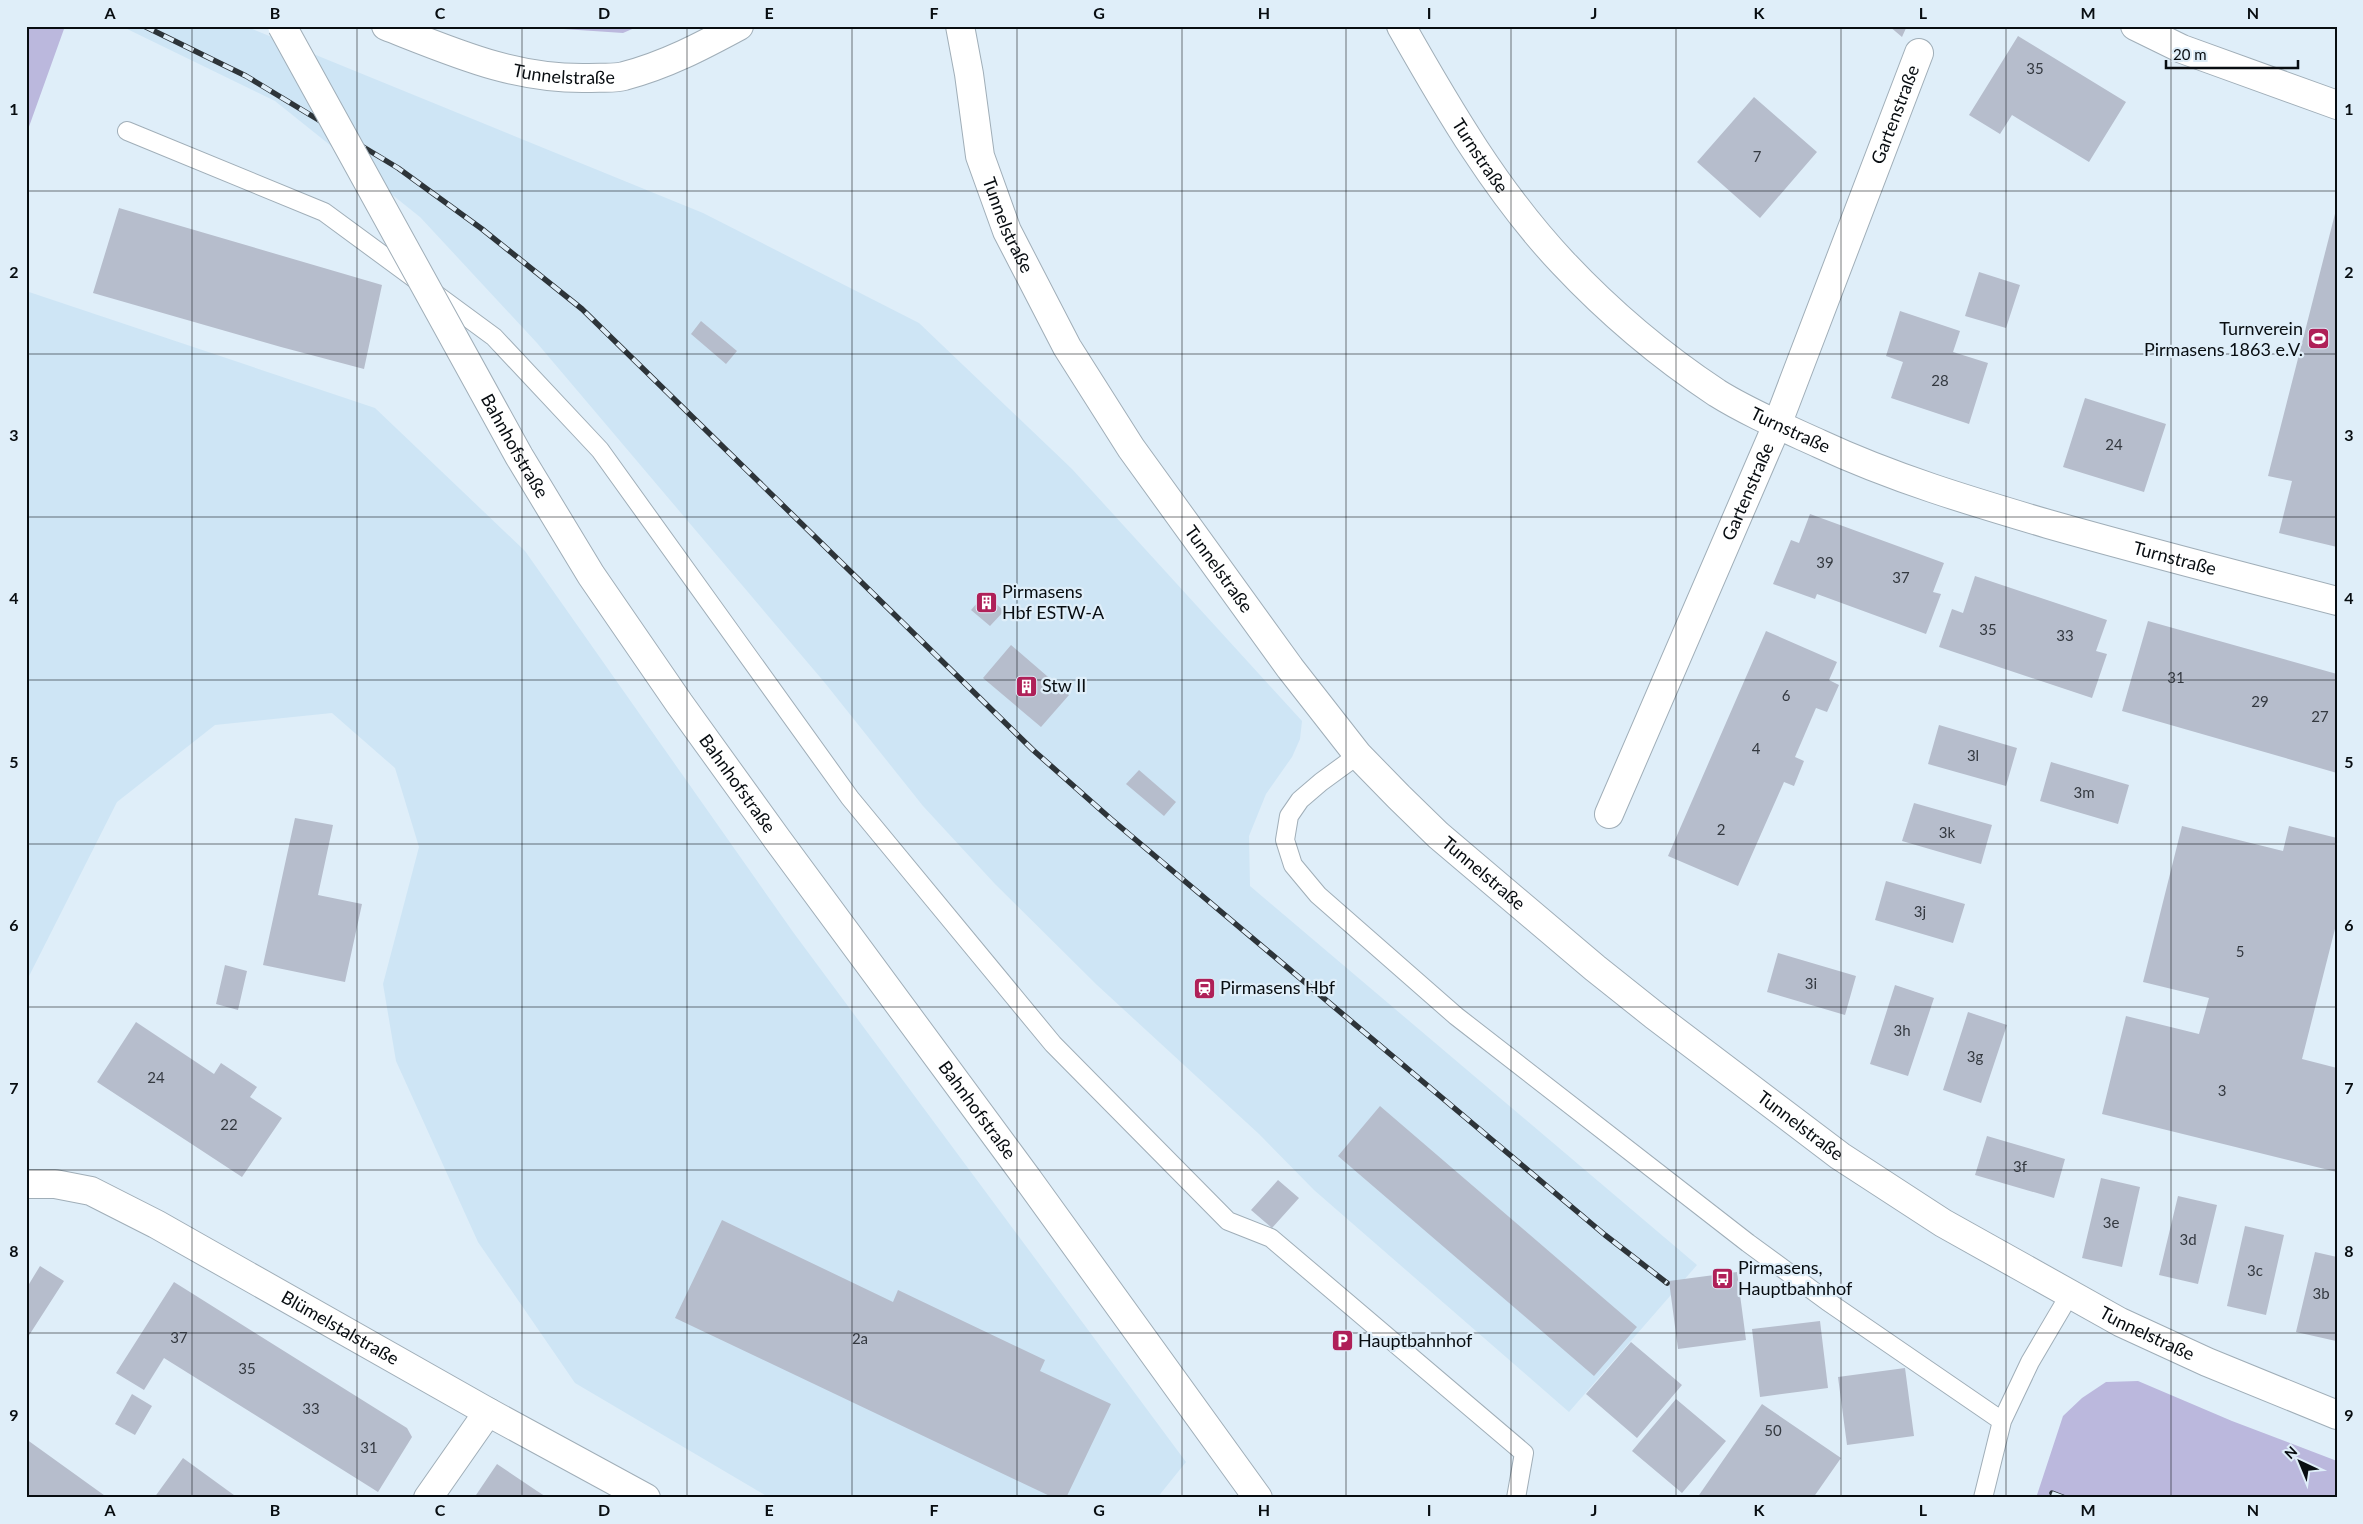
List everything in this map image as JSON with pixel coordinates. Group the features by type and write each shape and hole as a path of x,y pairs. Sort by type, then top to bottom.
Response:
{"street":[{"name":"Bahnhofstraße","path":"282,26 519,456 591,575 760,815 1027,1178 1258,1498"},
{"name":"Tunnelstraße","path":"386,26 456,54 514,72 566,78 622,77 675,60 739,26"},
{"name":"Tunnelstraße","path":"960,26 970,74 980,156 1007,231 1066,347 1131,448 1284,660 1358,755 1438,835 1595,968 1840,1156 1943,1224 2120,1322 2207,1362 2337,1415"},
{"name":"Turnstraße","path":"1401,26 1456,122 1504,191 1563,263 1638,334 1718,394 1777,425 1858,462 1966,500 2098,538 2337,601"},
{"path":"2135,26 2182,49 2337,104"},
{"name":"Gartenstraße","path":"1609,814 1777,425 1920,53"},
{"name":"Blümelstalstraße","path":"26,1184 55,1184 91,1191 156,1224 488,1412 646,1498"},
{"path":"428,1498 488,1412"}],"lane":[{"path":"127,131 324,212 494,337 600,450 850,798 1053,1044 1228,1221 1271,1238 1524,1453 1516,1498"},
{"path":"1358,755 1300,800 1290,816 1285,840 1293,865 1318,895 1456,1016 1748,1243 2002,1421"},
{"path":"1983,1498 2002,1421 2030,1362 2070,1294"}],"shaded area":[{"path":"26,26 57,26 64,29 26,135"},
{"path":"121,26 245,26 703,213 919,323 1072,469 1302,721 1300,739 1292,757 1266,794 1249,836 1250,886 1697,1265 1569,1412 1314,1190 1259,1134 1097,985 995,884 923,806 825,683 537,343 420,217 275,101"},
{"path":"519,26 639,26 623,33"},
{"path":"26,291 375,408 525,551 793,932 1186,1462 1157,1498 770,1498 575,1383 478,1242 396,1061 383,984 419,847 395,768 332,713 215,725 117,802 26,982"},
{"path":"2138,1381 2232,1421 2337,1461 2337,1498 2036,1498 2063,1416 2082,1398 2106,1382"}],"building":[{"path":"1889,26 1907,26 1902,37"},
{"path":"2018,36 2126,102 2089,162 2012,115 2000,134 1969,115"},
{"path":"1754,97 1817,152 1760,218 1697,162"},
{"name":"Turnverein Pirmasens 1863 e.V.","path":"2337,206 2337,547 2279,533 2292,481 2268,476"},
{"path":"119,208 382,285 364,369 93,293"},
{"path":"1979,272 2020,285 2006,328 1965,316"},
{"path":"1900,311 1960,331 1953,352 1988,363 1969,424 1891,398 1903,362 1886,356"},
{"path":"701,321 737,351 726,364 691,334"},
{"path":"2085,398 2166,424 2144,492 2063,467"},
{"path":"1810,514 1944,563 1933,592 1941,594 1926,634 1817,594 1815,599 1773,584 1791,540 1799,543"},
{"path":"1975,576 2107,620 2096,651 2107,654 2092,698 1939,647 1952,609 1963,613"},
{"name":"Pirmasens Hbf ESTW-A","path":"985,594 1004,611 990,626 971,610"},
{"path":"2148,621 2337,674 2337,773 2122,711"},
{"path":"1766,631 1837,662 1829,680 1839,685 1827,712 1816,708 1795,757 1804,761 1794,786 1784,782 1738,886 1668,856"},
{"name":"Stw II","path":"1011,645 1069,695 1041,727 983,678"},
{"path":"1939,725 2017,748 2006,786 1928,764"},
{"path":"2051,762 2129,785 2118,824 2040,801"},
{"path":"1139,770 1176,802 1164,816 1126,784"},
{"path":"1914,803 1992,825 1981,864 1902,841"},
{"path":"295,818 333,825 318,895 362,904 345,982 263,965"},
{"path":"2182,826 2283,851 2289,826 2337,838 2337,921 2302,1059 2337,1068 2337,1172 2102,1114 2126,1016 2199,1034 2209,998 2143,982"},
{"path":"1886,881 1965,904 1953,943 1875,920"},
{"path":"1778,953 1856,976 1845,1015 1767,992"},
{"path":"225,965 247,971 238,1010 216,1004"},
{"path":"1895,985 1934,998 1908,1076 1870,1064"},
{"path":"1968,1012 2007,1025 1981,1103 1943,1090"},
{"path":"136,1022 214,1074 221,1063 257,1087 250,1097 282,1118 242,1177 97,1082"},
{"path":"1380,1106 1637,1327 1594,1376 1338,1156"},
{"path":"1987,1136 2065,1159 2054,1198 1975,1175"},
{"path":"2101,1178 2140,1187 2122,1267 2082,1258"},
{"path":"1278,1180 1299,1198 1272,1228 1251,1210"},
{"path":"2178,1196 2217,1205 2198,1284 2159,1275"},
{"path":"722,1220 893,1302 898,1290 1045,1360 1040,1371 1111,1404 1066,1498 1054,1498 675,1318"},
{"path":"2245,1226 2284,1235 2266,1315 2227,1306"},
{"path":"2315,1252 2337,1257 2336,1341 2296,1332"},
{"path":"40,1266 64,1281 26,1340 26,1289"},
{"path":"1737,1272 1746,1340 1678,1349 1669,1281"},
{"path":"174,1282 407,1428 412,1437 378,1492 164,1358 144,1390 116,1373"},
{"path":"1820,1321 1828,1388 1760,1397 1752,1329"},
{"path":"1631,1342 1682,1385 1637,1438 1586,1394"},
{"path":"1905,1368 1914,1436 1847,1445 1838,1377"},
{"path":"132,1394 152,1406 135,1435 115,1424"},
{"path":"1676,1399 1726,1441 1682,1493 1632,1451"},
{"path":"1762,1404 1841,1458 1813,1498 1697,1498"},
{"path":"26,1439 108,1498 26,1498"},
{"path":"183,1458 238,1498 154,1498"},
{"path":"497,1464 537,1491 548,1498 474,1498"}],"railway":[{"path":"144,26 246,76 398,168 482,229 582,309 1033,750 1111,819 1605,1235 1667,1283"},
{"path":"2052,1493 2065,1498"}],"place":[{"name":"Turnverein Pirmasens 1863 e.V.","path":"2319,339"},
{"name":"Pirmasens Hbf ESTW-A","path":"986,602"},
{"name":"Stw II","path":"1026,686"},
{"name":"Pirmasens Hbf","path":"1204,988"},
{"name":"Pirmasens, Hauptbahnhof","path":"1722,1278"},
{"name":"Hauptbahnhof","path":"1342,1341"}]}
